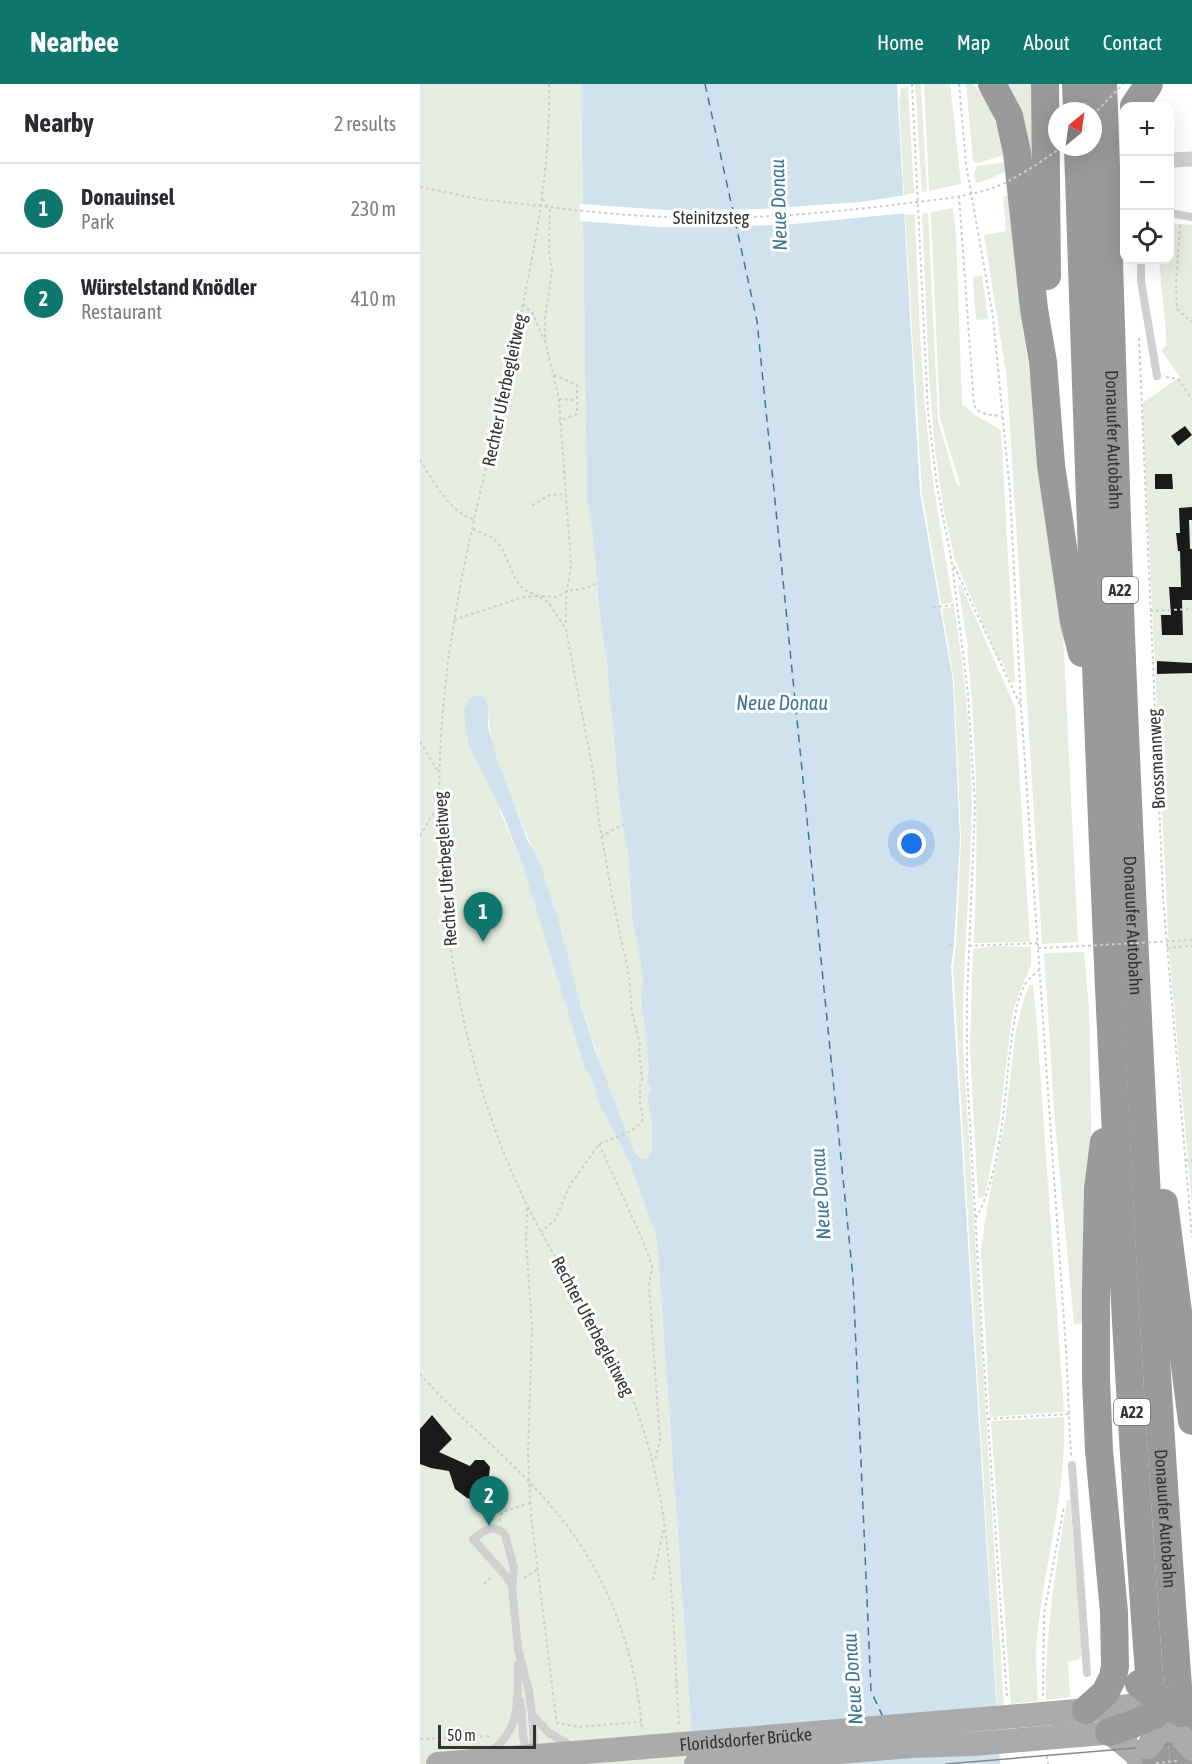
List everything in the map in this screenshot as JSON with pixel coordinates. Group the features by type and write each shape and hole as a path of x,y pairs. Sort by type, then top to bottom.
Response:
{"highway":[{"path":"992,84 1003,102 1017,152 1034,309 1043,362 1051,465 1074,622 1096,708"},
{"path":"1043,362 1047,287 1045,84"},
{"path":"1076,84 1077,102"},
{"name":"Donauufer Autobahn","path":"1103,84 1124,706 1142,1103 1157,1367 1160,1725"},
{"path":"1137,102 1149,84"},
{"path":"1107,201 1120,150"},
{"name":"Donauufer Autobahn","path":"1078,156 1096,708 1113,1060 1130,1380 1160,1725"},
{"path":"1086,1710 1105,1693 1113,1677 1115,1666 1114,1612 1099,1450 1096,1311 1098,1189 1113,1060"},
{"path":"1142,1103 1166,1211 1192,1421"},
{"path":"1114,1612 1127,1663 1160,1725"}],"main road":[{"name":"Floridsdorfer Brücke","path":"438,1764 479,1761 529,1762 590,1751 1048,1705 1160,1725"},
{"name":"Floridsdorfer Brücke","path":"696,1764 911,1746 1051,1745 1160,1725"}],"street":[{"path":"1174,160 1192,159"}],"lane":[{"path":"1174,214 1192,217"},
{"path":"1141,264 1141,281 1157,376"},
{"path":"1072,1465 1087,1672"},
{"path":"512,1586 473,1539 488,1529 497,1529 505,1535 514,1568 512,1586 519,1654 519,1697 529,1762"},
{"path":"519,1654 529,1691 532,1715 534,1739 529,1762"},
{"path":"479,1761 497,1748 509,1733 519,1697"},
{"path":"532,1715 545,1730 556,1738 590,1751"}],"path":[{"name":"Rechter Uferbegleitweg","path":"549,84 550,120 539,224 454,620 439,773 441,865 453,966 464,1022 497,1133 527,1206 617,1364 637,1408 654,1464 665,1525 680,1732"},
{"path":"912,84 928,411 937,486 952,563 968,694 975,805 967,1073 987,1419 1007,1706"},
{"path":"959,84 966,164 993,317 1010,492 1021,706 1072,1465"},
{"path":"1102,106 1123,84"},
{"name":"Steinitzsteg","path":"420,187 479,199 614,214 670,217 758,217 848,210 959,196 999,186 1049,156"},
{"path":"959,196 974,405 976,410 982,413 1002,416"},
{"path":"542,198 550,211 549,252 552,271 545,318 545,341"},
{"path":"1181,216 1176,285 1177,309 1192,322"},
{"path":"523,304 532,314 545,341 559,399 571,565 567,591 566,628 593,771 601,837 629,975 632,1012 640,1044 642,1079 640,1103 643,1118 639,1126 631,1131 599,1144 570,1185 555,1220 541,1232"},
{"name":"Brossmannweg","path":"1139,332 1162,897 1192,1236"},
{"path":"554,375 577,385 578,414 559,421"},
{"path":"1178,379 1192,399"},
{"path":"559,399 577,400"},
{"path":"420,460 452,506 462,516 476,519"},
{"path":"532,505 549,495 565,494"},
{"path":"473,528 493,538 502,548 516,580 523,589 548,602 566,628"},
{"path":"952,563 1021,706"},
{"path":"454,620 523,597 556,597 567,591 597,584"},
{"path":"933,607 957,605"},
{"path":"1150,611 1192,609"},
{"path":"420,742 439,773"},
{"path":"420,836 439,803"},
{"path":"601,837 623,824"},
{"path":"1038,948 1192,940"},
{"path":"969,946 1038,943"},
{"path":"949,945 954,946"},
{"path":"1167,948 1192,946"},
{"path":"976,1218 986,1199 993,1169 1003,1116 1017,1008 1026,983 1039,970"},
{"path":"599,1144 643,1241 651,1266 649,1287 660,1439 654,1464"},
{"path":"1185,1160 1192,1160"},
{"path":"527,1206 526,1241 532,1326 530,1503 557,1723 580,1727 641,1722"},
{"path":"420,1374 529,1483 567,1527 601,1583 626,1643 639,1696"},
{"path":"987,1419 1069,1414"},
{"path":"497,1529 502,1512 530,1503"},
{"path":"1048,1705 1044,1614 1064,1504"},
{"path":"653,1580 665,1525"},
{"path":"512,1586 537,1569"},
{"path":"420,1739 474,1735 501,1737"},
{"path":"1048,1764 1051,1745"}],"shaded area":[{"path":"420,84 581,84 587,500 594,543 621,817 628,855 632,916 643,977 641,999 649,1070 647,1082 651,1089 647,1098 652,1118 652,1151 647,1158 644,1159 635,1154 600,1063 578,994 560,924 498,760 488,718 488,781 522,864 584,1066 593,1082 598,1102 630,1163 657,1239 694,1764 420,1764"},
{"path":"915,84 921,84 927,191 922,192"},
{"path":"924,84 950,84 961,184 929,191"},
{"path":"966,84 973,84 990,108 1005,155 978,163 973,161"},
{"path":"1003,84 1033,84 1039,153 1027,160"},
{"path":"908,87 914,193 904,195 899,101 901,88"},
{"path":"1008,162 1011,169 976,183 974,174 977,166"},
{"path":"1015,193 1020,308 1061,591 1078,942 1042,944 1007,379 984,235 1006,231 1003,197"},
{"path":"953,208 962,405 1001,431 1015,681 1013,683 1002,661 998,659 955,560 943,507 935,449 929,377 922,214 928,213 938,420 956,482 961,487 940,419 931,212"},
{"path":"915,214 921,353 928,437 953,603 941,604 922,493 905,215"},
{"path":"1174,223 1192,225 1192,1205 1169,950 1142,403 1180,377 1161,350 1167,345 1159,264 1174,264"},
{"path":"982,275 988,319 976,320 973,277"},
{"path":"958,585 961,585 1015,707 1030,942 974,943 976,795 967,648 971,649 968,647"},
{"path":"954,607 965,691 972,805 963,1044 1004,1707 997,1707 953,967 961,840 954,681 942,609"},
{"path":"996,946 1031,947 1031,965 1012,1016 1000,1118 986,1191 983,1198 978,1198 970,1047 973,949"},
{"path":"1084,952 1089,1007 1092,1173 1083,1323 1074,1324 1055,1123 1044,953"},
{"path":"1030,984 1033,986 1036,1013 1064,1412 990,1417 981,1250 1005,1120 1016,1030"},
{"path":"1064,1417 1059,1500 1037,1637 1038,1701 1011,1704 991,1421"},
{"path":"1067,1500 1070,1500 1082,1655 1078,1660 1068,1661 1070,1697 1046,1700 1049,1624"}],"water":[{"name":"Neue Donau","path":"581,84 897,84 920,492 953,681 960,839 951,966 1000,1764 694,1764 657,1239 630,1163 598,1102 593,1082 584,1066 522,864 504,817 468,743 464,712 469,698 479,695 485,699 488,707 488,726 497,758 528,841 538,859 558,918 594,1047 635,1154 643,1159 647,1158 652,1151 652,1119 647,1098 651,1089 647,1082 649,1070 641,999 643,977 632,916 628,855 621,817 594,543 587,500"}],"pier":[{"path":"906,195 907,213 794,224 659,227 580,221 580,204 666,210 762,209 860,202"}],"building":[{"path":"1185,426 1192,435 1178,446 1171,436"},
{"path":"1155,474 1172,474 1173,489 1155,489"},
{"path":"1192,507 1192,520 1189,520 1190,549 1192,549 1192,600 1182,600 1183,635 1162,635 1161,615 1171,615 1169,587 1181,587 1180,551 1178,551 1176,533 1180,533 1179,508"},
{"path":"1157,661 1192,663 1192,673 1157,674"},
{"path":"432,1415 452,1439 439,1452 470,1466 475,1460 484,1460 490,1467 489,1476 482,1481 488,1499 467,1498 455,1489 449,1471 420,1464 420,1429"}],"ferry route":[{"path":"705,84 757,321 853,1278 871,1691 883,1717"}],"tram line":[{"path":"946,1764 1148,1747 1192,1741"}],"place":[{"name":"Donauinsel","path":"483,942"},
{"name":"Würstelstand Knödler","path":"489,1526"}]}
